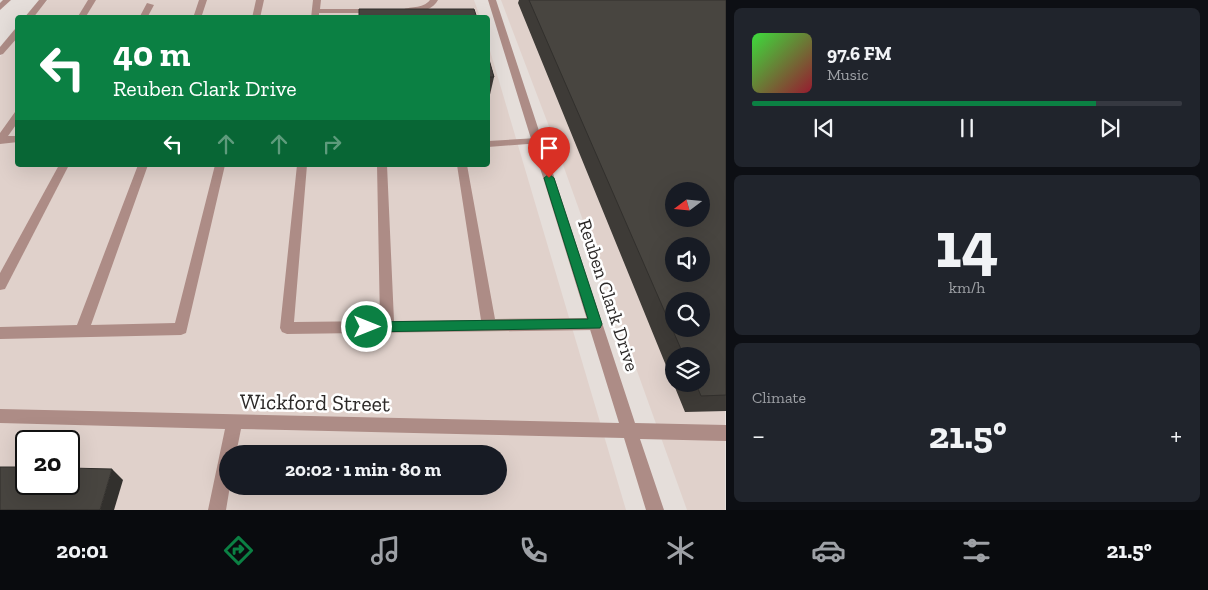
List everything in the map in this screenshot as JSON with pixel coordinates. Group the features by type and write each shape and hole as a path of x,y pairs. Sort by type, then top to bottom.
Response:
{"street":[{"path":"0,8 7,0"},
{"path":"30,15 42,0"},
{"path":"83,15 92,0"},
{"path":"198,15 203,0"},
{"path":"257,15 260,0"},
{"path":"317,0 316,14 389,11"},
{"path":"398,11 424,9 433,3 434,0"},
{"name":"Reuben Clark Drive","path":"492,0 654,510"},
{"path":"144,15 150,4"},
{"path":"0,52 15,34"},
{"path":"0,140 15,118"},
{"path":"0,140 15,139"},
{"path":"490,144 537,141"},
{"path":"0,285 63,167"},
{"path":"82,331 142,167"},
{"path":"0,333 181,329 220,167"},
{"path":"302,167 287,328 596,324"},
{"path":"382,167 387,327"},
{"path":"462,167 488,326"},
{"name":"Wickford Street","path":"0,416 630,432"},
{"path":"230,445 234,423"},
{"path":"630,432 726,433"},
{"path":"217,510 220,495"}],"shaded area":[{"path":"48,0 474,0 479,15 34,15"},
{"path":"501,0 725,0 725,510 687,510 553,137"},
{"path":"15,38 15,167 490,167 490,51 626,510 0,510 0,57"}],"building":[{"path":"529,0 726,0 726,395 701,396 699,392 710,392 710,347 680,347 676,337 710,337 710,292 665,292 665,312"},
{"path":"359,9 474,9 476,15 359,15"},
{"path":"490,63 494,77 490,77"},
{"path":"0,467 15,467 15,495 80,495 80,468 112,469 100,510 0,510"}],"route":[{"path":"367,327 596,324 549,178"}]}
